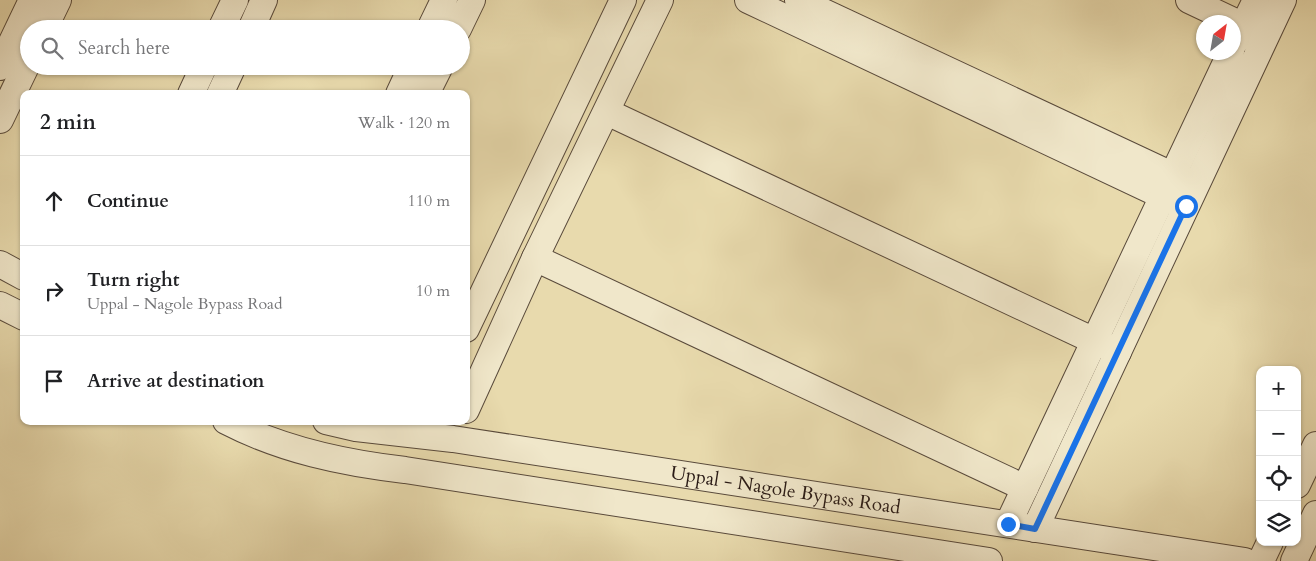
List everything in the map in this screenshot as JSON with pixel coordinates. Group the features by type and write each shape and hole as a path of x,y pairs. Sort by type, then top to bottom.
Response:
{"street":[{"path":"22,20 32,0"},
{"path":"48,20 58,0"},
{"path":"226,20 235,0"},
{"path":"255,20 264,0"},
{"path":"434,20 444,0"},
{"path":"462,20 472,0"},
{"path":"470,321 623,0"},
{"path":"470,401 535,258 660,0"},
{"path":"748,0 1179,191"},
{"path":"798,0 1179,191"},
{"path":"1008,524 1095,341 1179,191 1255,17 1189,0"},
{"path":"0,67 20,25"},
{"path":"1035,529 1118,352 1228,60"},
{"path":"0,120 22,75"},
{"path":"193,90 200,75"},
{"path":"222,90 229,75"},
{"path":"401,90 408,75"},
{"path":"428,90 436,75"},
{"path":"607,112 1118,352"},
{"path":"535,258 1024,488"},
{"path":"0,264 20,275"},
{"path":"0,305 20,315"},
{"name":"Uppal - Nagole Bypass Road","path":"234,425 299,450 356,464 989,561"},
{"name":"Uppal - Nagole Bypass Road","path":"343,425 356,428 457,430 1035,529 1245,561"},
{"path":"405,470 419,428"},
{"path":"440,476 457,430"},
{"path":"1301,477 1316,445"},
{"path":"1294,561 1316,514"},
{"path":"1261,561 1268,546"}],"route":[{"path":"1008,524 1035,529 1186,206"}]}
